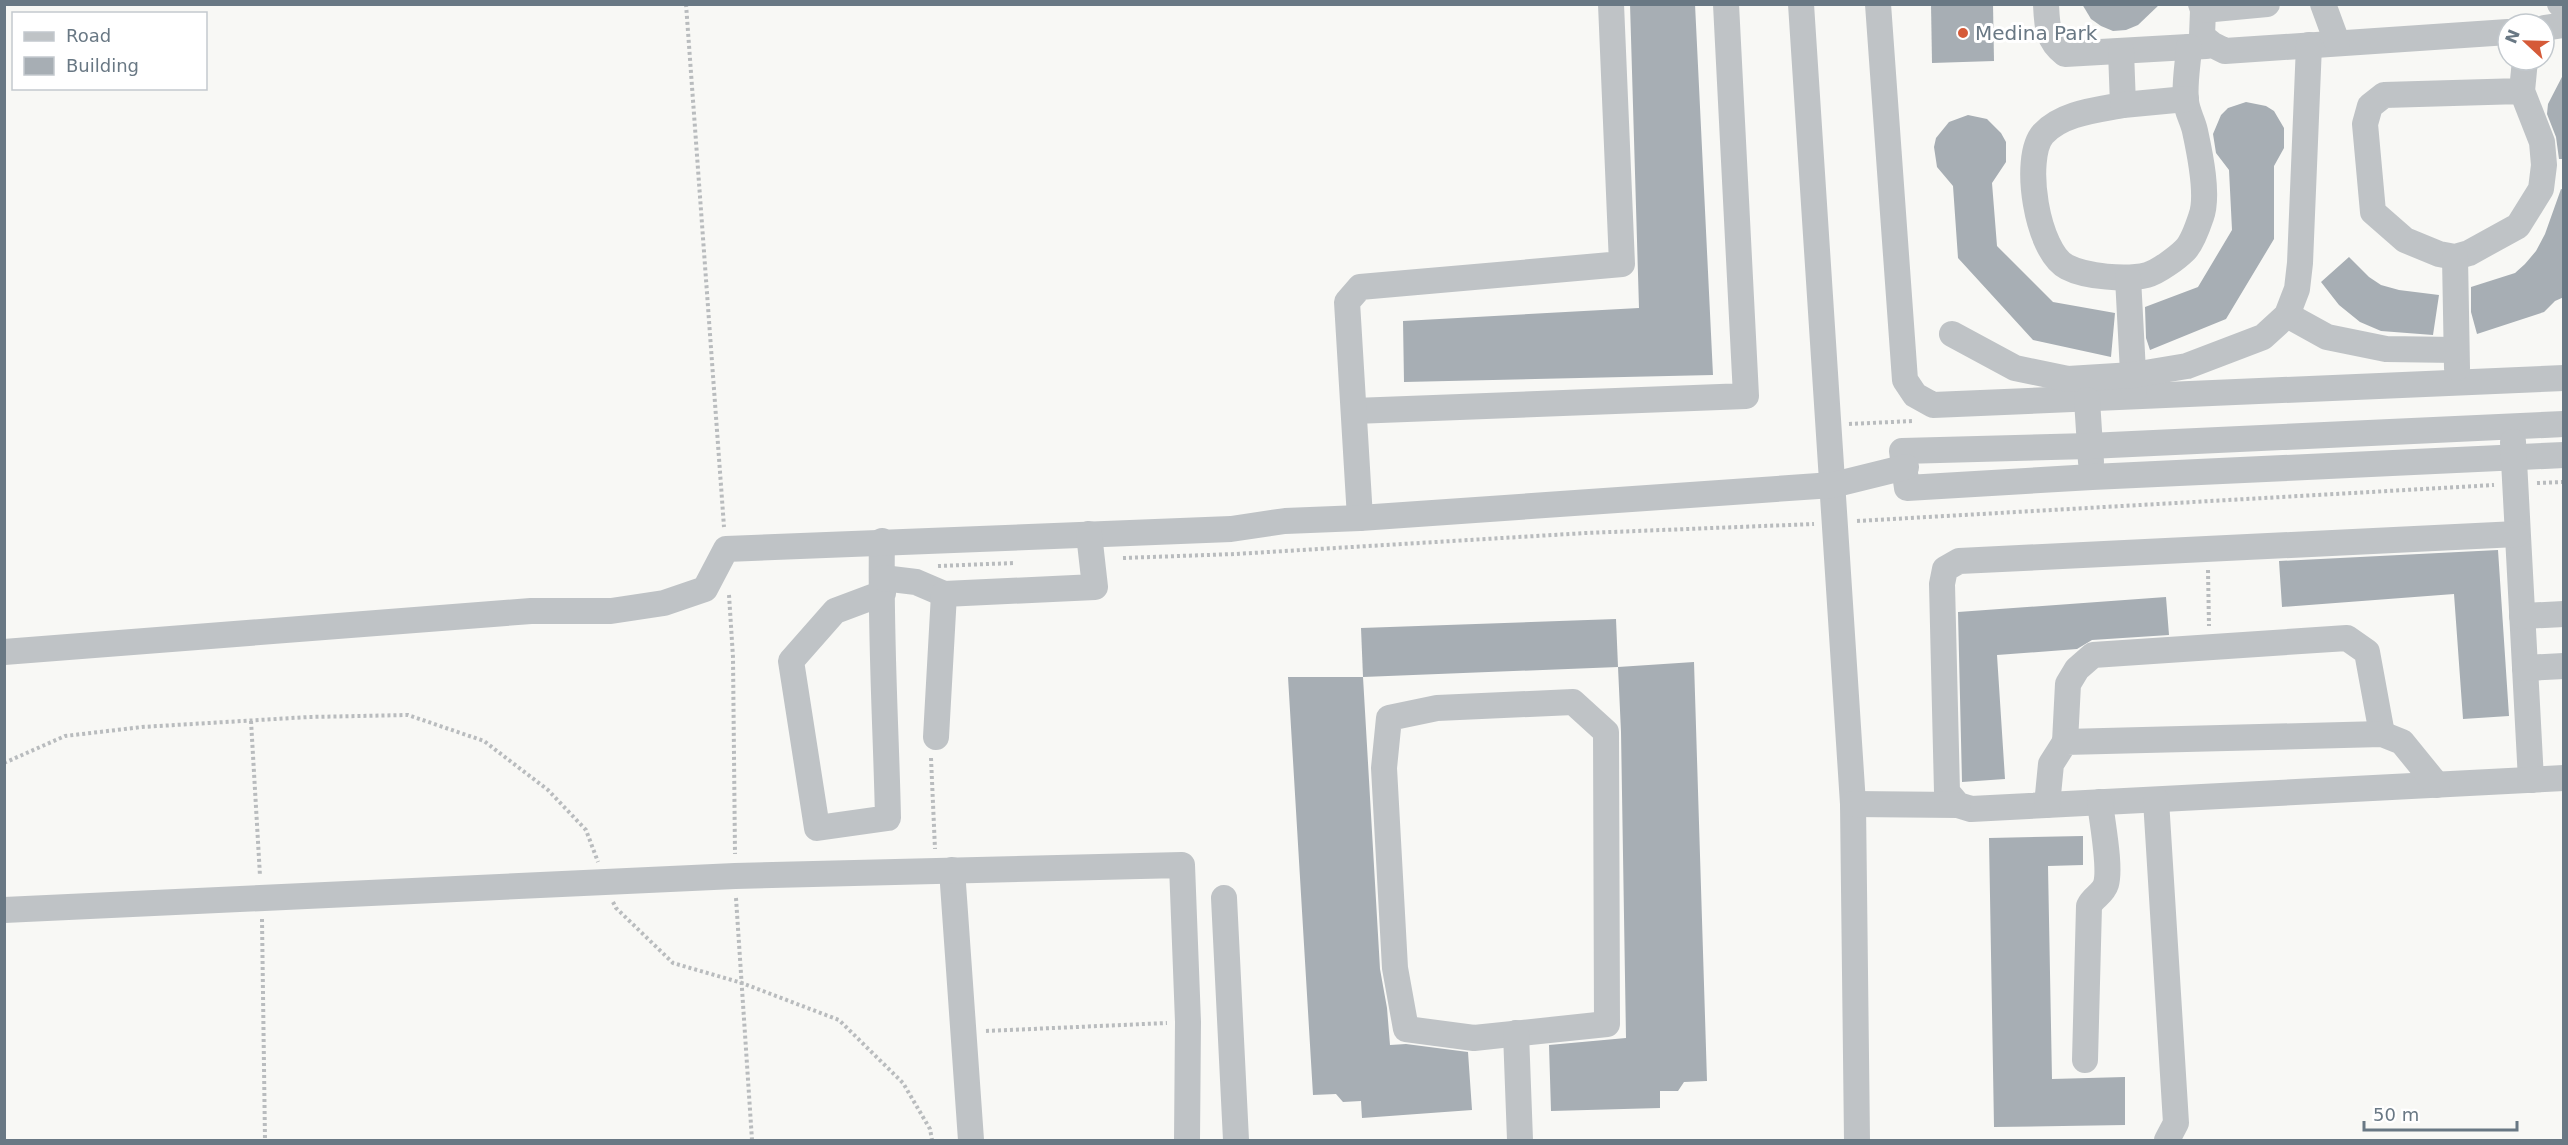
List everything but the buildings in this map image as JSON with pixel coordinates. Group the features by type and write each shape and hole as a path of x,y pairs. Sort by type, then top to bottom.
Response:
{"street":[{"path":"1360,519 1347,302 1360,287 1622,264 1611,4"},
{"path":"1354,411 1746,396 1726,4"},
{"path":"1801,4 1853,804 1857,1140"},
{"path":"1878,4 1905,380 1915,395 1933,405 2087,400 2133,386 2252,342 2263,337 2288,315 2297,289 2300,263 2309,45"},
{"path":"2046,4 2047,33 2055,47 2065,54 2201,46 2225,51 2496,33"},
{"path":"2186,99 2123,105 2083,112 2056,123 2044,132 2036,144 2032,176 2043,238 2065,267 2099,275 2128,278 2150,274 2187,249 2202,214 2203,180 2195,130 2186,99 2201,46 2202,7 2267,4"},
{"path":"2323,4 2337,42"},
{"path":"2121,51 2123,105"},
{"path":"2523,91 2384,95 2370,106 2366,124 2373,212 2405,240 2439,254 2455,257 2469,253 2518,226 2541,189 2544,165 2542,142 2523,91 2524,72"},
{"path":"2455,257 2457,384"},
{"path":"2128,278 2133,386"},
{"path":"2288,315 2327,337 2385,349 2456,350"},
{"path":"1952,334 2015,368 2068,380 2133,386 2457,384 2564,378"},
{"path":"2087,400 2092,477"},
{"path":"2564,424 2089,446 1902,451 1906,467 1907,488 2564,455"},
{"path":"2512,427 2531,780"},
{"path":"4,652 531,611 611,611 664,603 705,589 726,549 882,541 1231,529 1286,521 1360,519 1833,485 1906,467"},
{"path":"882,541 883,585 888,818 817,828 791,661 836,611 883,585 916,582 944,594 1095,587 1089,534"},
{"path":"1958,805 1947,792 1942,584 1945,569 1959,561 2517,534"},
{"path":"936,737 944,594"},
{"path":"2522,616 2564,614"},
{"path":"2047,805 2051,764 2065,742 2068,684 2077,669 2093,655 2347,639 2367,652 2382,734"},
{"path":"2525,668 2564,666"},
{"path":"1574,702 1606,732 1607,1024 1516,1033 1474,1038 1406,1029 1395,968 1384,768 1389,718 1437,708 1574,702"},
{"path":"2065,742 2382,734 2402,742 2437,785"},
{"path":"1853,804 1958,805 1971,809 2564,778"},
{"path":"2157,800 2176,1123 2167,1140"},
{"path":"2085,1060 2089,906 2092,900 2103,891 2108,876 2100,802"},
{"path":"4,910 735,876 1182,865 1188,1022 1187,1140"},
{"path":"944,871 964,1032 971,1140"},
{"path":"1224,898 1236,1140"},
{"path":"1516,1033 1520,1140"}],"path":[{"path":"1093,559 1235,554 1586,533 1835,523 2564,482"},
{"path":"2208,549 2209,648"},
{"path":"931,566 1023,562"},
{"path":"4,763 65,736 141,727 251,721 262,898 265,1140"},
{"path":"936,737 931,758 944,871"},
{"path":"964,1032 1188,1022"}],"place":[{"name":"Medina Park","path":"1963,33"}]}
